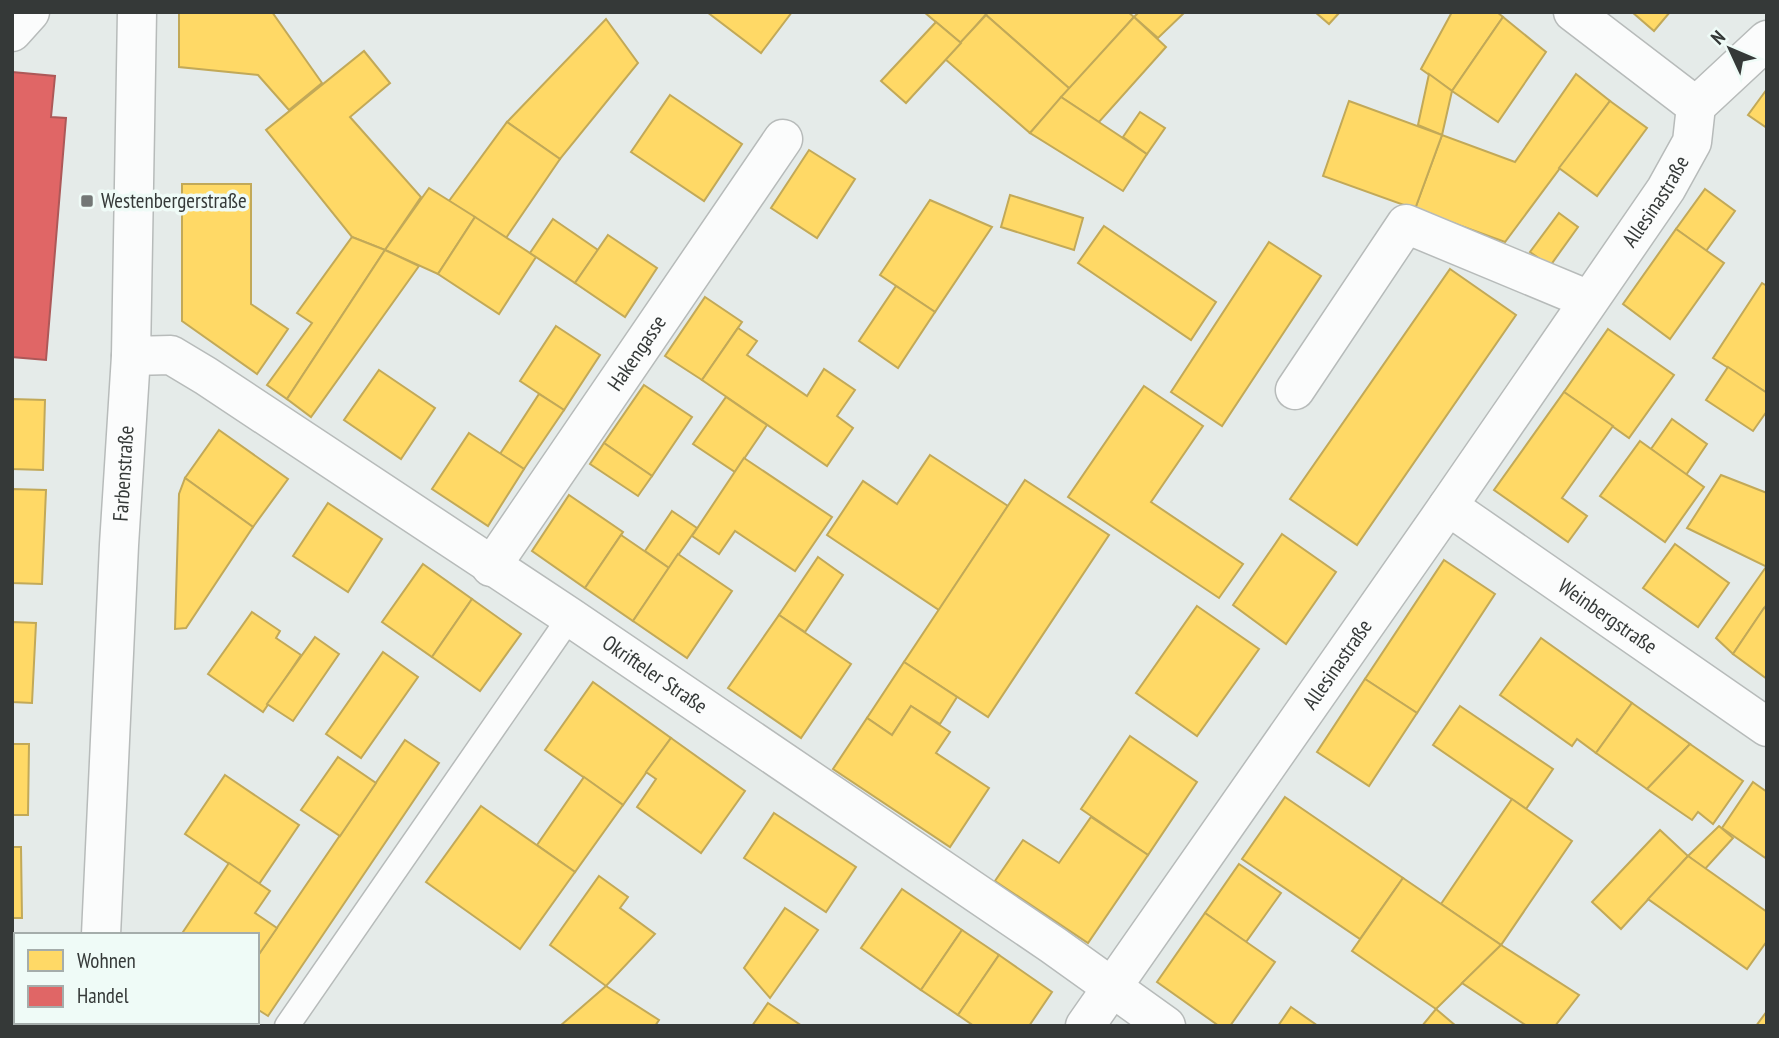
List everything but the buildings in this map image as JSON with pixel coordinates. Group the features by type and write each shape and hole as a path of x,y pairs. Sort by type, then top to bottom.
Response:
{"street":[{"path":"12,32 30,12"},
{"name":"Farbenstraße","path":"101,933 119,545 131,356 137,12"},
{"path":"1573,12 1696,106 1767,40"},
{"name":"Allesinastraße","path":"1085,1026 1666,190 1692,142 1696,106"},
{"name":"Hakengasse","path":"491,567 783,139"},
{"path":"1295,390 1406,225 1589,300"},
{"name":"Okrifteler Straße","path":"131,356 171,355 206,376 570,617 1053,945 1166,1026"},
{"name":"Weinbergstraße","path":"1448,506 1767,727"}],"lane":[{"path":"287,1026 570,617"}],"place":[{"name":"Westenbergerstraße","path":"87,201"}]}
